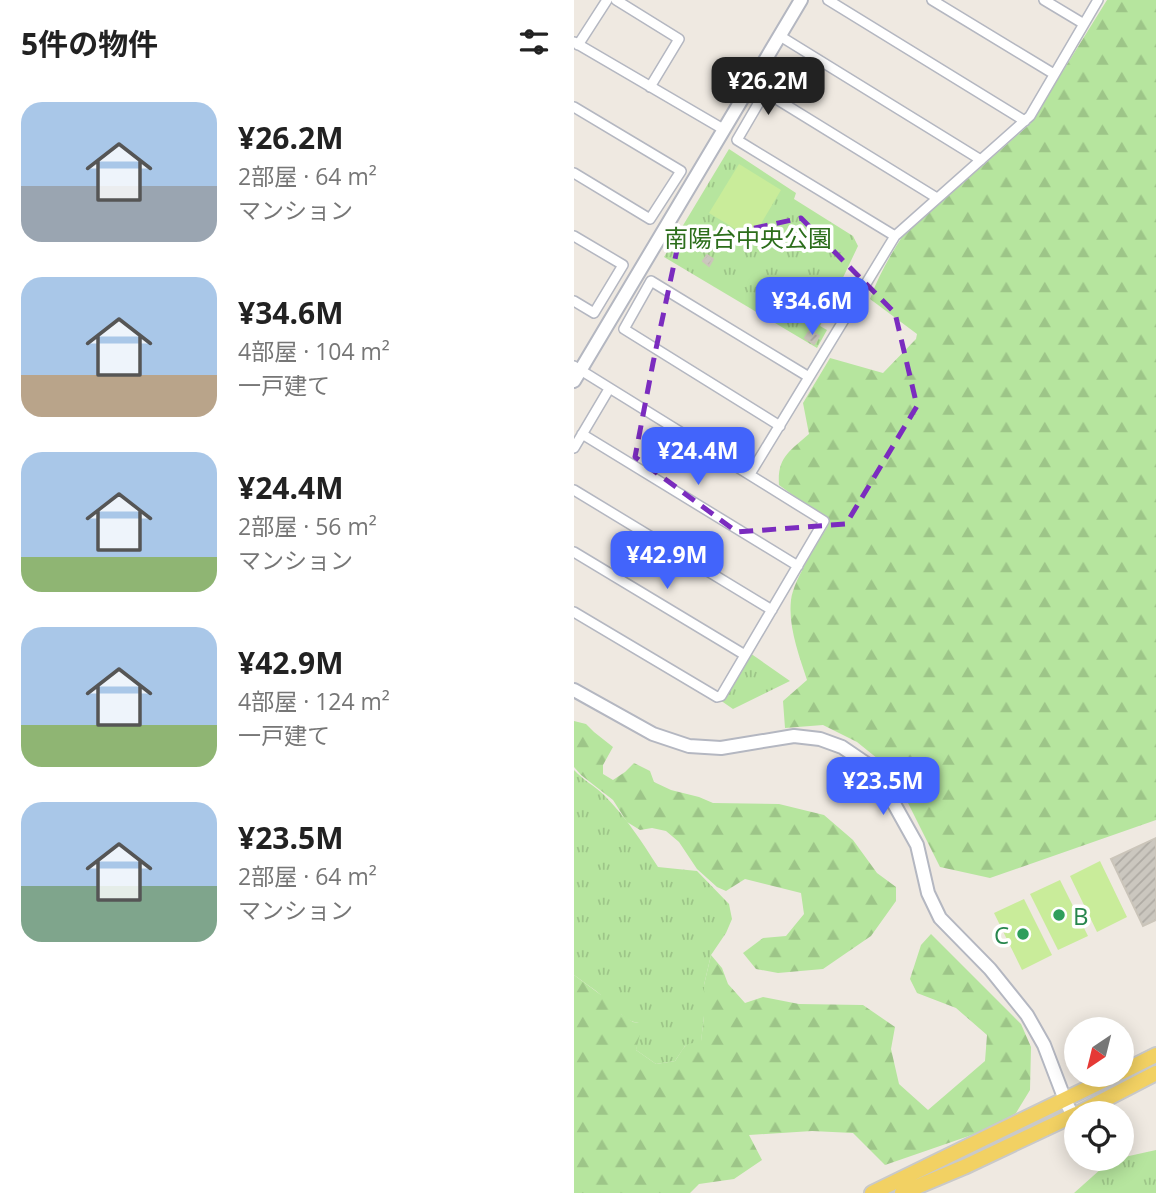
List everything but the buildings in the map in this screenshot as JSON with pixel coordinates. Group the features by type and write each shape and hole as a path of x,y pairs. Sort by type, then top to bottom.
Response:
{"main road":[{"path":"1134,1066 1156,1055"},
{"path":"1103,1101 1156,1073"},
{"path":"872,1193 1091,1087"},
{"path":"902,1193 1064,1121"}],"street":[{"path":"607,0 576,44 723,130"},
{"path":"616,0 679,40 650,87"},
{"path":"828,0 1025,121"},
{"path":"932,0 1054,74"},
{"path":"1044,0 1084,24"},
{"path":"750,474 895,236 1030,117 1098,0"},
{"path":"574,612 717,697 721,696 824,521 609,389 576,372 799,1"},
{"path":"780,36 981,160"},
{"path":"895,236 737,140 765,92 937,198"},
{"path":"574,107 681,170 650,219 574,173"},
{"path":"574,236 623,265 594,313 574,301"},
{"path":"780,426 624,329 651,281 808,377"},
{"path":"574,448 609,389"},
{"path":"582,434 798,566"},
{"path":"574,490 772,610"},
{"path":"574,552 745,655"},
{"path":"574,690 653,734 689,746 720,748 794,736 842,747 867,764 894,802 917,845 928,893 940,918 990,969 1027,1015 1044,1045 1065,1100"}],"highlighted area":[{"path":"801,218 895,313 917,406 846,524 737,532 635,457 678,245"}],"green space":[{"path":"1107,0 1156,0 1156,820 990,878 940,867 903,793 883,763 857,742 823,725 785,728 783,701 807,680 793,631 791,600 802,571 830,522 779,485 779,475 786,455 809,434 803,403 830,358 883,373 916,339 917,334 870,299 888,260 902,237 1030,124"},
{"name":"南陽台中央公園","path":"729,149 796,193 794,199 853,236 858,246 820,326 827,330 817,348 664,257"},
{"path":"739,164 781,190 752,239 709,213"},
{"path":"750,653 790,681 733,709 720,700"},
{"path":"574,721 586,724 613,747 603,765 603,774 613,780 634,763 650,771 654,782 713,803 779,804 824,815 853,840 877,873 896,887 896,901 871,936 823,969 778,973 756,969 743,953 763,938 786,936 804,914 801,893 745,879 726,891 717,887 697,869 679,842 666,831 652,828 640,830 627,822 613,800 574,767"},
{"path":"574,770 619,812 658,867 697,871 729,904 732,919 711,955 704,985 701,1042 685,1046 675,1061 656,1064 636,1050 639,1023 624,1016 574,975"},
{"path":"1100,861 1127,917 1097,932 1070,876"},
{"name":"B","path":"1060,880 1088,936 1058,950 1030,894"},
{"name":"C","path":"1024,899 1052,955 1022,970 994,913"},
{"path":"931,934 1021,1024 1031,1047 1030,1090 1016,1113 992,1128 885,1165 853,1133 812,1131 749,1135 762,1160 734,1179 699,1184 690,1193 574,1193 574,975 601,995 610,991 621,996 621,1014 642,1026 636,1050 656,1064 675,1061 685,1046 701,1041 704,985 711,955 722,968 728,984 745,1003 763,997 799,1004 863,1005 895,1027 891,1049 899,1084 928,1110 985,1061 987,1035 956,1008 917,993 910,979 921,945"},
{"path":"1156,1150 1156,1193 1074,1193 1099,1171 1134,1171 1134,1155"}],"place":[{"name":"B","path":"1059,915"},
{"name":"C","path":"1023,934"}]}
